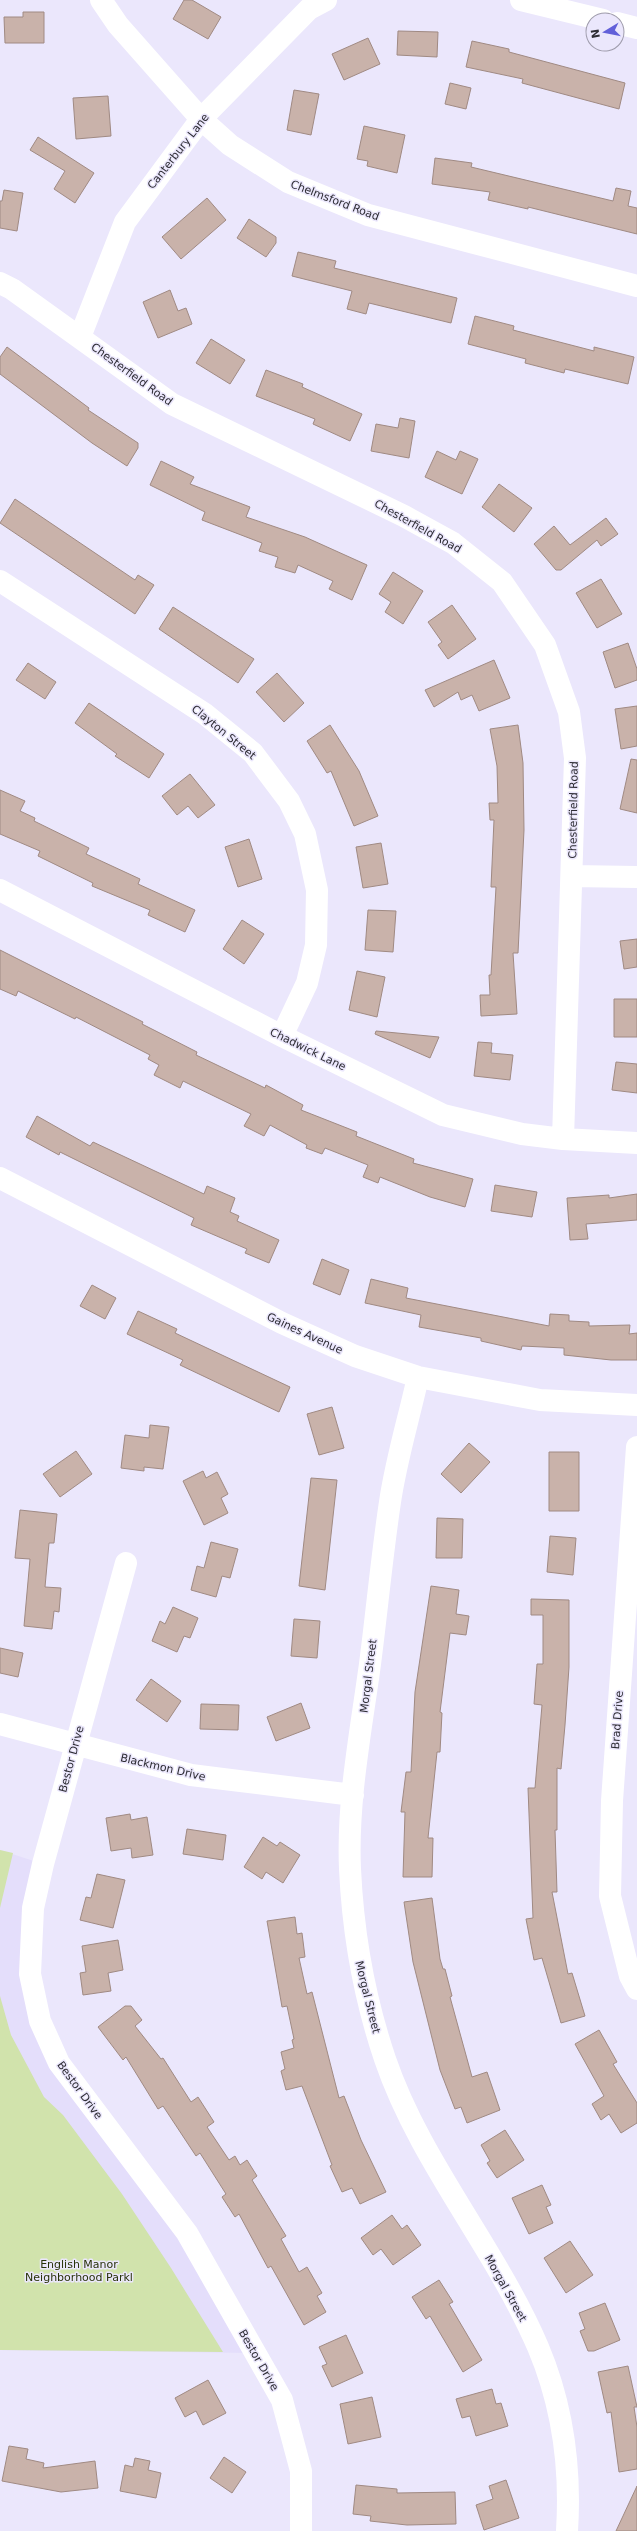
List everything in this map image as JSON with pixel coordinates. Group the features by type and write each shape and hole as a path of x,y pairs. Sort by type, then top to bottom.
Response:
{"street":[{"name":"Chelmsford Road","path":"101,0 118,25 201,119 230,145 288,182 368,215 637,286"},
{"name":"Canterbury Lane","path":"80,337 125,222 201,119 309,10 326,0"},
{"path":"522,0 585,16"},
{"path":"625,25 637,28"},
{"name":"Chesterfield Road","path":"0,283 80,337 172,404 404,516 453,543 502,582 545,645 569,712 575,758 563,1139"},
{"name":"Clayton Street","path":"0,581 205,714 253,753 289,801 305,834 317,890 316,945 307,983 282,1036"},
{"path":"572,876 637,877"},
{"name":"Chadwick Lane","path":"0,890 282,1036 443,1115 522,1134 563,1139 637,1143"},
{"name":"Gaines Avenue","path":"0,1178 282,1323 355,1356 418,1377 540,1400 637,1405"},
{"name":"Morgal Street","path":"418,1377 391,1498 353,1795 350,1867 358,1963 385,2059 411,2121 511,2294 538,2348 552,2389 565,2439 569,2493 567,2531"},
{"name":"Brad Drive","path":"637,1447 612,1801 610,1896 630,1976 637,1989"},
{"name":"Bestor Drive","path":"126,1563 74,1745 33,1908 30,1974 40,2022 59,2063 187,2233 282,2400 301,2471 301,2531"},
{"name":"Blackmon Drive","path":"0,1724 191,1775 353,1795"}],"shaded area":[{"name":"English Manor Neighborhood Parkl","path":"0,1850 43,1864 40,2021 187,2233 254,2353 0,2350"}],"green space":[{"path":"0,1850 13,1853 0,1908"},
{"name":"English Manor Neighborhood Parkl","path":"0,1996 11,2035 44,2097 63,2115 122,2194 171,2268 223,2352 0,2350"}],"building":[{"path":"184,0 192,0 221,17 208,39 173,19"},
{"path":"23,12 44,12 44,43 5,43 4,17 23,17"},
{"path":"398,31 438,32 437,57 397,55"},
{"path":"368,38 380,64 344,80 332,54"},
{"path":"472,41 509,49 509,52 625,83 619,109 522,83 523,79 466,67"},
{"path":"450,83 471,88 466,109 445,104"},
{"path":"294,90 319,94 311,135 287,130"},
{"path":"108,96 111,136 76,139 73,98"},
{"path":"364,126 405,135 397,173 367,166 368,161 357,159"},
{"path":"38,137 94,173 75,203 54,189 65,171 30,150"},
{"path":"435,158 472,163 471,167 613,201 616,188 631,191 628,206 637,208 637,234 528,207 528,209 488,200 490,192 432,184"},
{"path":"4,190 23,193 17,231 0,228 0,201 2,201"},
{"path":"207,198 226,220 181,259 162,237"},
{"path":"249,219 276,237 276,243 266,257 237,238"},
{"path":"298,252 336,261 334,268 457,298 451,323 369,303 366,314 347,309 352,291 292,276"},
{"path":"170,290 178,311 186,308 192,324 158,338 143,302"},
{"path":"475,316 514,326 513,330 594,351 594,347 634,357 628,384 565,369 564,373 525,363 526,359 468,344"},
{"path":"211,339 245,360 230,384 196,363"},
{"path":"7,347 89,408 88,410 138,443 138,448 127,466 92,443 0,374 0,357"},
{"path":"266,370 303,384 302,387 362,414 350,441 313,424 315,419 256,396"},
{"path":"400,418 415,421 409,458 371,451 376,424 398,428"},
{"path":"437,451 456,460 460,451 478,459 462,494 425,477"},
{"path":"161,461 194,477 190,484 250,507 246,517 305,537 367,565 352,600 329,589 333,581 298,565 295,573 275,567 278,557 259,551 262,543 202,520 205,512 150,485"},
{"path":"499,484 532,508 514,532 482,507"},
{"path":"15,499 135,580 138,575 154,585 135,614 0,523"},
{"path":"606,518 618,534 601,546 597,540 561,570 556,570 534,544 554,526 570,545"},
{"path":"393,572 423,591 403,624 385,612 391,602 379,594"},
{"path":"601,579 622,614 597,628 576,593"},
{"path":"452,605 476,639 448,659 438,645 442,642 428,622"},
{"path":"173,607 254,659 238,683 159,629"},
{"path":"628,643 637,669 637,680 615,688 603,652"},
{"path":"494,660 510,698 479,711 472,695 461,700 458,692 434,707 425,690"},
{"path":"28,663 56,682 45,699 16,680"},
{"path":"277,673 304,703 284,722 256,692"},
{"path":"89,703 164,754 149,778 115,756 117,754 75,723"},
{"path":"637,706 637,746 621,749 615,709"},
{"path":"330,725 359,771 378,816 354,826 331,771 327,773 307,741"},
{"path":"518,725 523,763 524,830 518,953 513,953 517,1014 481,1016 480,995 490,995 489,975 491,975 496,887 491,887 494,820 490,820 489,803 498,803 497,766 490,729"},
{"path":"631,759 637,760 637,813 620,809"},
{"path":"190,774 215,805 198,818 188,806 177,815 162,796"},
{"path":"0,790 25,801 20,811 35,818 34,821 89,848 86,854 140,879 138,884 195,910 185,932 148,915 150,910 92,886 93,883 38,856 40,851 0,834"},
{"path":"249,839 262,879 238,887 225,847"},
{"path":"381,843 388,884 363,888 356,847"},
{"path":"368,910 396,911 393,952 365,950"},
{"path":"242,920 264,934 244,964 223,949"},
{"path":"637,939 637,967 624,969 620,941"},
{"path":"0,950 143,1022 142,1024 197,1052 196,1055 265,1088 266,1085 303,1105 301,1110 357,1132 356,1136 414,1159 413,1163 473,1179 465,1207 430,1197 380,1177 378,1183 363,1177 368,1165 325,1148 322,1154 306,1148 307,1145 270,1125 264,1136 244,1126 251,1114 183,1081 180,1088 154,1075 159,1065 148,1059 150,1055 76,1017 75,1019 18,991 16,996 0,989"},
{"path":"357,971 385,977 377,1017 349,1010"},
{"path":"614,999 637,999 637,1037 614,1037"},
{"path":"376,1031 439,1037 430,1058 375,1034"},
{"path":"478,1042 492,1043 491,1053 513,1055 510,1080 474,1076"},
{"path":"616,1062 637,1064 637,1093 612,1090"},
{"path":"37,1116 90,1146 93,1142 204,1194 207,1186 235,1198 230,1212 239,1216 237,1221 279,1240 269,1263 245,1253 247,1249 191,1225 194,1218 60,1152 59,1155 26,1137"},
{"path":"495,1185 537,1192 532,1217 491,1211"},
{"path":"637,1194 637,1220 586,1224 588,1239 570,1240 567,1198 609,1195 609,1198"},
{"path":"322,1259 349,1270 340,1295 313,1284"},
{"path":"371,1279 408,1288 406,1298 549,1326 550,1314 569,1315 569,1321 589,1322 589,1326 630,1325 629,1334 637,1333 637,1360 611,1360 564,1355 564,1348 522,1346 521,1350 481,1341 481,1338 419,1327 421,1315 365,1303"},
{"path":"92,1285 116,1298 105,1319 80,1306"},
{"path":"138,1311 177,1329 175,1333 290,1387 279,1412 180,1365 183,1360 127,1334"},
{"path":"332,1407 344,1448 319,1455 307,1414"},
{"path":"150,1425 169,1427 163,1469 144,1467 144,1471 121,1468 125,1435 149,1438"},
{"path":"469,1443 490,1462 461,1493 441,1474"},
{"path":"76,1451 92,1474 60,1497 43,1474"},
{"path":"549,1452 579,1452 579,1511 549,1511"},
{"path":"203,1471 206,1478 217,1472 228,1494 221,1498 228,1513 204,1525 183,1481"},
{"path":"311,1478 337,1480 325,1590 299,1586"},
{"path":"20,1510 57,1514 54,1543 49,1543 45,1587 61,1588 59,1612 54,1611 52,1629 24,1626 30,1559 15,1558"},
{"path":"437,1518 463,1519 462,1558 436,1558"},
{"path":"550,1536 576,1538 573,1575 547,1572"},
{"path":"211,1542 238,1549 230,1578 222,1576 216,1597 191,1590 197,1566 204,1568"},
{"path":"431,1586 459,1590 456,1614 469,1616 466,1635 450,1633 440,1712 442,1713 440,1752 437,1752 428,1838 433,1838 432,1877 403,1877 405,1812 401,1812 406,1772 411,1772 415,1692"},
{"path":"531,1599 569,1600 569,1667 565,1725 561,1769 557,1768 557,1830 555,1830 557,1892 552,1892 568,1974 572,1973 585,2016 561,2023 542,1958 534,1960 526,1919 533,1918 528,1788 535,1788 542,1705 534,1704 537,1664 543,1664 543,1615 531,1615"},
{"path":"173,1607 198,1618 190,1638 184,1636 177,1652 152,1641 160,1621 165,1624"},
{"path":"294,1619 320,1621 317,1658 291,1656"},
{"path":"0,1648 23,1653 18,1677 0,1673"},
{"path":"151,1679 181,1701 167,1722 136,1700"},
{"path":"301,1703 310,1728 276,1741 267,1717"},
{"path":"201,1704 239,1705 238,1730 200,1729"},
{"path":"130,1814 131,1820 147,1817 153,1855 132,1858 131,1848 111,1851 106,1818"},
{"path":"187,1829 226,1835 223,1860 183,1854"},
{"path":"263,1837 277,1846 280,1842 300,1855 283,1883 266,1872 262,1879 244,1867"},
{"path":"97,1874 125,1880 113,1928 80,1920 86,1897 91,1898"},
{"path":"432,1898 440,1959 443,1969 445,1969 452,1996 450,1997 472,2077 487,2072 500,2110 467,2123 461,2107 455,2109 440,2070 413,1962 404,1902"},
{"path":"295,1917 297,1934 302,1933 305,1957 299,1958 307,1994 312,1992 339,2098 344,2096 361,2140 386,2192 360,2204 352,2188 342,2192 330,2166 332,2165 302,2086 286,2090 281,2071 285,2069 281,2052 294,2048 292,2040 294,2039 287,2006 282,2007 267,1921"},
{"path":"118,1940 123,1970 108,1973 111,1991 83,1995 80,1973 86,1972 82,1946"},
{"path":"125,2006 131,2006 142,2020 135,2026 161,2059 163,2058 191,2102 198,2097 214,2122 207,2127 229,2160 235,2156 240,2165 247,2160 257,2176 252,2180 286,2236 281,2239 299,2272 307,2267 322,2293 317,2296 326,2312 304,2325 271,2266 268,2268 239,2214 235,2217 222,2197 226,2194 200,2153 196,2156 163,2106 158,2109 126,2057 123,2060 98,2027"},
{"path":"599,2030 617,2062 613,2064 637,2103 637,2123 621,2133 609,2114 601,2120 592,2104 604,2096 575,2044"},
{"path":"505,2130 524,2160 497,2178 487,2163 490,2161 481,2145"},
{"path":"542,2185 551,2205 546,2207 553,2223 529,2234 512,2198"},
{"path":"392,2215 402,2229 407,2225 421,2245 393,2265 381,2249 373,2255 361,2238"},
{"path":"570,2241 593,2275 566,2293 544,2258"},
{"path":"439,2280 453,2302 449,2304 482,2360 463,2372 430,2316 426,2319 412,2297"},
{"path":"605,2303 620,2340 594,2351 588,2351 580,2331 585,2329 579,2313"},
{"path":"346,2335 363,2373 332,2387 322,2366 327,2364 319,2347"},
{"path":"628,2366 637,2407 634,2407 637,2427 637,2469 619,2472 611,2412 607,2413 598,2372"},
{"path":"208,2380 226,2413 203,2425 196,2411 185,2417 175,2398"},
{"path":"492,2389 496,2404 501,2403 508,2426 476,2436 470,2416 462,2418 456,2399"},
{"path":"372,2397 381,2437 348,2444 340,2404"},
{"path":"9,2446 28,2449 26,2459 44,2463 43,2468 95,2461 98,2488 61,2492 2,2481"},
{"path":"224,2457 246,2472 232,2493 210,2478"},
{"path":"135,2458 150,2461 148,2470 161,2473 156,2498 120,2491 125,2465 133,2467"},
{"path":"506,2480 519,2518 484,2530 476,2505 493,2499 489,2486"},
{"path":"356,2485 397,2489 397,2493 455,2492 456,2524 407,2525 370,2521 371,2516 353,2514"},
{"path":"637,2486 637,2531 616,2531"}]}
